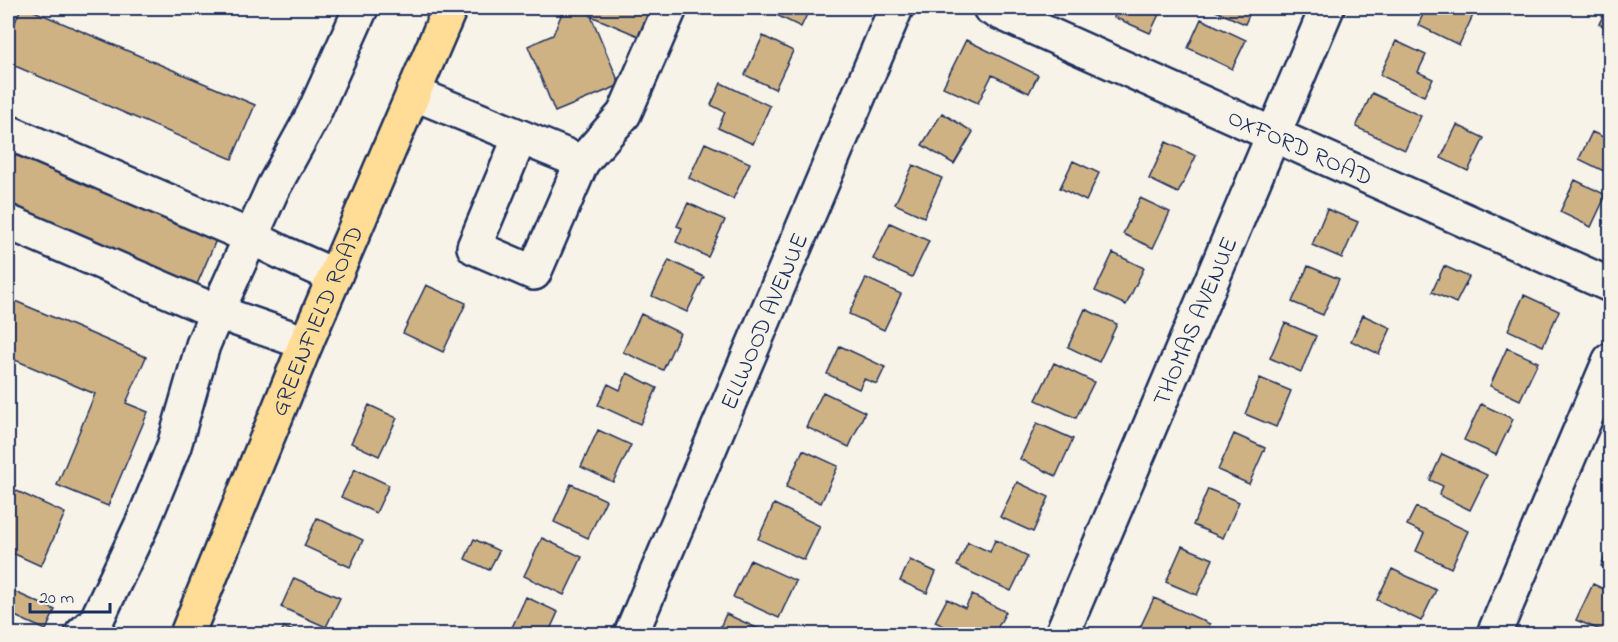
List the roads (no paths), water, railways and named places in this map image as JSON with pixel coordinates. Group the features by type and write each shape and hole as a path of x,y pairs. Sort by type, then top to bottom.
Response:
{"main road":[{"name":"GREENFIELD ROAD","path":"187,634 334,276 450,8"}],"street":[{"path":"82,634 96,621 143,522 174,446 199,356 217,312 273,188 313,115 361,8"},
{"path":"520,137 474,247 534,273 582,162 624,114 670,8"},
{"name":"ELLWOOD AVENUE","path":"631,634 896,8"},
{"name":"OXFORD ROAD","path":"990,8 1611,285"},
{"name":"THOMAS AVENUE","path":"1062,634 1328,8"},
{"path":"413,93 582,162"},
{"path":"8,132 252,237 334,276"},
{"path":"8,222 217,312 306,343"},
{"path":"1494,634 1611,360"}]}
